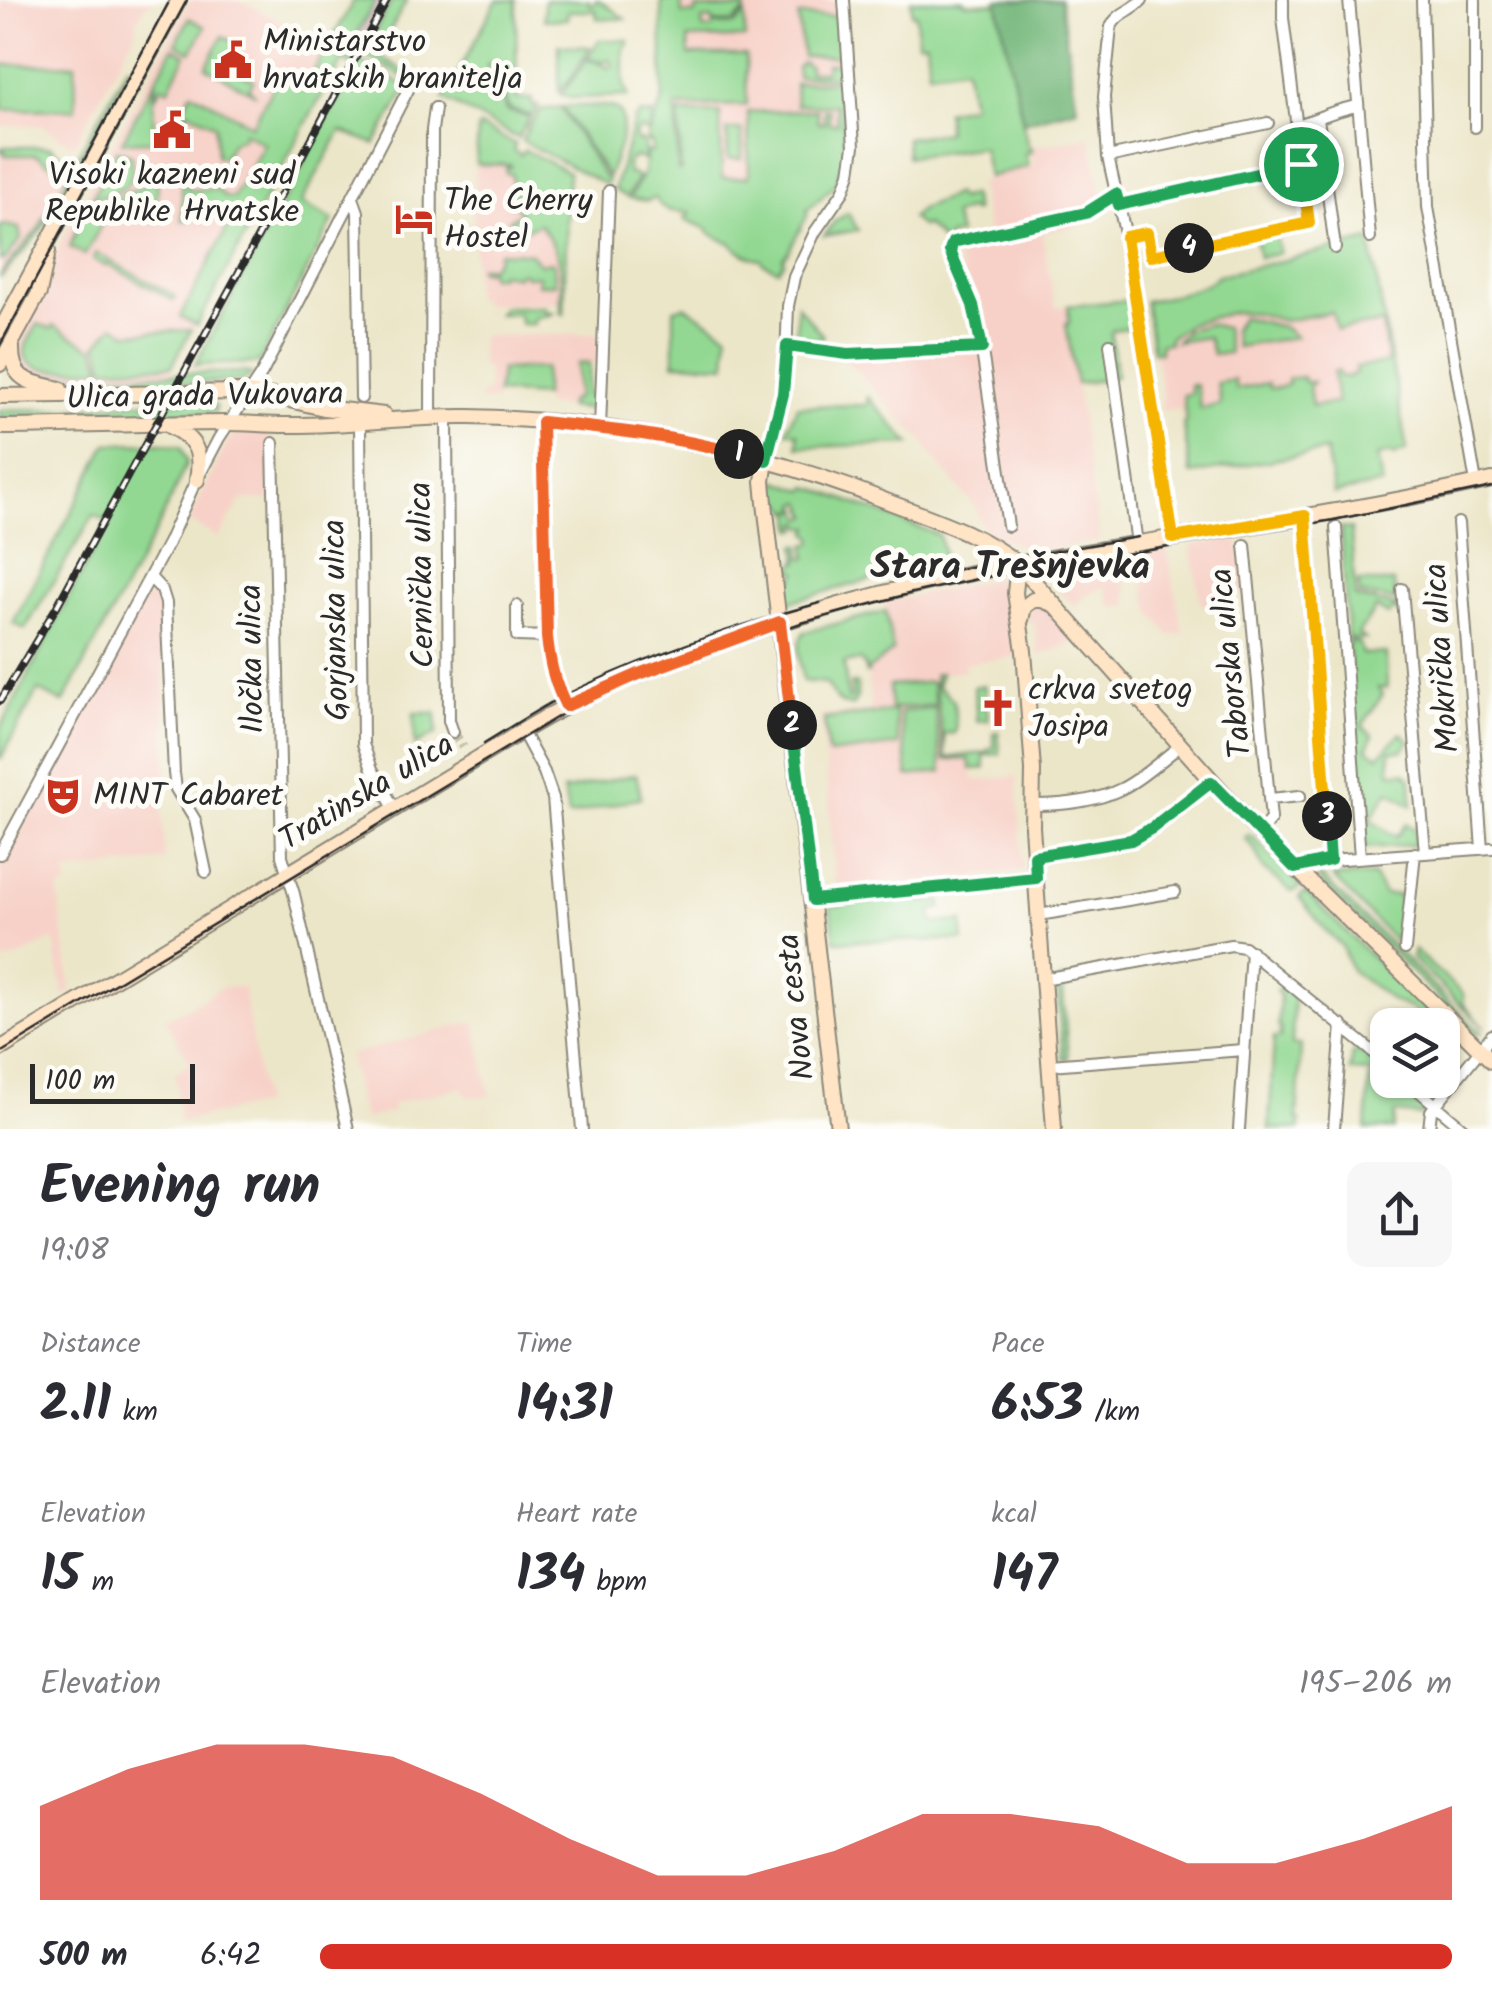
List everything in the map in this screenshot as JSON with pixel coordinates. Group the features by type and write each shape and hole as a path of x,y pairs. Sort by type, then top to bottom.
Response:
{"street":[{"path":"0,330 179,0"},
{"name":"Nova cesta","path":"838,1129 763,482 783,394 794,277 815,232 843,192 852,161 844,0"},
{"path":"1126,237 1147,233 1151,256 1309,223 1283,0"},
{"path":"1349,0 1370,238"},
{"path":"1422,0 1428,207 1476,484"},
{"path":"1475,0 1475,127"},
{"path":"1142,1 1114,19 1104,98 1108,157 1126,237 1173,538"},
{"path":"0,854 150,577 197,480 262,373 411,84"},
{"path":"1297,124 1337,108 1358,106"},
{"path":"431,417 435,108"},
{"path":"1318,118 1335,248"},
{"path":"1108,157 1268,123"},
{"path":"1008,526 982,348 973,305 950,251 953,242 1086,213 1118,199 1301,164"},
{"path":"600,428 609,191"},
{"path":"353,198 358,212 362,398"},
{"path":"0,364 39,293 49,240"},
{"path":"12,341 12,360 20,376 34,384 74,394"},
{"path":"1110,344 1138,544"},
{"path":"787,346 848,354 982,348"},
{"name":"Ulica grada Vukovara","path":"0,396 248,393 410,418"},
{"name":"Ulica grada Vukovara","path":"0,427 360,424 431,417 542,422 713,446 866,492 930,518 985,542 1018,564 1211,782 1492,1061"},
{"name":"Cernička ulica","path":"447,418 448,721 453,732"},
{"path":"542,422 547,637 552,675 566,706"},
{"path":"164,424 193,443 199,462 197,480"},
{"name":"Gorjanska ulica","path":"360,424 363,744 394,808"},
{"name":"Iločka ulica","path":"272,443 282,852 348,1129"},
{"name":"Tratinska ulica","path":"0,1048 394,808 469,755 639,674 780,622 890,591 1018,564 1404,500 1492,480"},
{"path":"1305,516 1330,860"},
{"name":"Mokrička ulica","path":"1458,523 1487,848"},
{"path":"1336,526 1360,857"},
{"name":"Taborska ulica","path":"1245,545 1270,799 1271,819 1260,832"},
{"path":"1018,564 1015,583 1032,756 1036,878 1054,1129"},
{"path":"150,577 162,590 166,602 176,788 195,820 206,872"},
{"path":"1402,588 1420,853 1405,949"},
{"path":"1021,626 1023,611 1033,600 1057,606"},
{"path":"517,606 517,636 547,637"},
{"path":"522,731 548,782 555,809 582,1129"},
{"path":"1033,805 1084,800 1119,790 1180,746"},
{"path":"1035,856 1131,840 1211,782"},
{"path":"1270,799 1300,796"},
{"path":"1295,868 1330,860 1487,848"},
{"path":"813,900 1036,878"},
{"path":"1039,915 1175,892"},
{"path":"1044,979 1231,945 1244,946 1370,1049"},
{"path":"1239,1129 1251,952"},
{"path":"1334,1129 1342,1025"},
{"path":"1429,1129 1435,1106 1492,1034"},
{"path":"1050,1065 1243,1050"},
{"path":"1426,1098 1464,1129"}],"shaded area":[{"path":"0,0 153,0 146,3 137,28 76,142 70,143 41,125 0,126"},
{"path":"190,0 239,0 328,45 305,86 304,105 311,114 164,383 30,378 14,354 61,241"},
{"path":"376,0 392,0 365,49 352,43"},
{"path":"669,0 836,0 845,156 829,193 647,198 663,108"},
{"path":"478,129 567,183 563,302 481,304 481,298 474,298"},
{"path":"1090,136 1103,206 1074,227 1042,232 1055,307 1068,306 1067,325 1100,541 1033,551 984,531 975,507 927,446 847,358 991,350 985,310 979,305 955,252 960,244 988,235 979,183 1034,165 1031,147"},
{"path":"0,147 50,147 64,157 71,170 70,180 43,229 0,278"},
{"path":"1370,240 1404,434 1373,440 1381,479 1326,451 1191,474 1181,408 1162,411 1145,301 1198,288 1215,281 1217,276"},
{"path":"598,334 598,364 589,364 587,395 597,396 596,410 544,405 544,396 497,393 496,401 479,401 488,392 487,368 481,367 480,336"},
{"path":"240,431 269,431 271,499 241,500 218,538 189,521 229,439"},
{"path":"1238,538 1245,594 1216,597 1216,603 1201,605 1191,545"},
{"path":"1167,549 1183,633 1170,635 1147,600 1140,554"},
{"path":"1120,557 1129,605 1111,607 1106,587 1087,594 1075,606 1043,576 1049,568"},
{"path":"1003,577 1010,583 1015,657 965,663 965,670 935,674 945,760 969,759 974,781 1017,776 1023,870 836,888 821,716 871,711 868,670 893,650 883,602"},
{"path":"148,597 155,597 162,604 167,781 160,783 165,860 66,873 68,885 58,891 71,991 64,996 57,948 52,939 17,958 0,962 0,867"},
{"path":"1043,604 1074,640 1038,655 1034,622 1027,622 1029,607"},
{"path":"222,987 243,987 263,1104 179,1122 174,1074 190,1063 165,1019"},
{"path":"475,1021 490,1096 467,1097 463,1087 392,1104 393,1112 363,1119 349,1055"}],"green space":[{"path":"354,0 376,0 349,47 332,39"},
{"path":"392,0 407,0 377,54 412,76 409,80 363,54"},
{"path":"497,0 516,0 517,99 532,99 532,106 538,106 531,116 509,109 496,73 498,67 488,63 486,79 492,81 495,76 507,111 530,117 518,138 444,99"},
{"path":"544,0 589,0 590,5 599,0 625,19 597,19 596,11 568,11 567,19 544,20"},
{"path":"661,0 681,0 682,14 696,14 696,9 745,8 734,22 702,20 703,29 712,29 713,25 735,25 745,14 745,38 688,39 689,55 746,55 747,105 676,107 678,171 679,113 720,113 722,178 749,177 748,112 817,110 818,123 824,123 824,110 829,110 829,123 837,123 836,105 796,105 795,83 836,81 835,77 798,77 797,67 802,62 809,66 809,72 825,72 826,64 840,63 845,156 836,184 807,210 778,270 684,219 690,212 666,209 655,198 630,198 644,172 647,152 652,152 648,138 663,98"},
{"path":"911,0 997,3 1032,152 1025,153 1028,166 988,177 982,147 907,157 906,138 947,132 946,111 972,105 965,67 929,72 926,42 918,42"},
{"path":"997,0 1060,0 1077,108 1023,122"},
{"path":"798,16 837,16 840,56 803,57"},
{"path":"189,18 205,27 191,52 176,44"},
{"path":"223,36 236,43 225,65 254,80 249,89 256,95 206,67"},
{"path":"599,40 628,40 624,48 624,85 628,96 570,98 561,94 586,60 608,68 613,66 610,59 587,58"},
{"path":"328,45 408,87 375,144 341,131 301,203 333,220 259,363 195,365 355,67 343,60 197,325 180,317 232,219 221,222 221,211 214,211 192,213 192,219 182,220 182,178 187,180 188,190 217,189 225,197 233,198 264,144 244,132 242,138 232,142 224,157 217,157 215,125 188,111 186,138 181,138 181,113 192,92 252,125 279,76 285,74 306,85"},
{"path":"559,45 590,47 559,91"},
{"path":"173,48 186,55 168,90 162,86 156,96 156,79"},
{"path":"75,64 76,109 2,110 2,65"},
{"path":"128,66 131,67 79,160 77,157"},
{"path":"153,84 154,141 122,142"},
{"path":"604,106 618,111 623,127 608,177 562,107"},
{"path":"560,107 608,180 606,185 522,141 540,110"},
{"path":"640,114 652,115 652,122 648,133 641,129 635,134 637,141 645,142 644,161 634,157 627,163 628,173 639,177 627,197 614,190 635,119"},
{"path":"480,126 515,144 513,150 521,155 525,150 568,172 564,314 560,266 549,237 540,224 523,230 509,220 521,212 509,205 514,191 512,174 506,173 506,167 511,165 476,164"},
{"path":"727,130 742,130 742,159 728,159"},
{"path":"3,147 50,147 64,157 66,164 56,168 36,155 5,155 5,151 0,151"},
{"path":"117,150 131,155 130,181 118,191 92,198"},
{"path":"70,171 54,212 0,278 38,229"},
{"path":"158,182 155,221 114,199"},
{"path":"956,194 959,199 971,195 975,211 953,215 959,234 944,243 926,225 922,227 911,218 923,208"},
{"path":"848,213 858,230 824,236 834,222"},
{"path":"82,214 105,218 85,255 70,247"},
{"path":"0,226 19,228 21,239 0,260"},
{"path":"1275,233 1280,253 1259,258 1255,237"},
{"path":"1370,240 1407,450 1393,456 1377,456 1382,484 1334,494 1326,451 1191,474 1183,423 1183,395 1191,393 1190,385 1196,385 1201,409 1221,404 1217,383 1234,380 1236,389 1268,383 1269,388 1279,388 1288,384 1287,379 1303,377 1304,382 1313,382 1309,387 1312,406 1337,403 1333,372 1347,377 1356,373 1355,367 1388,363 1382,323 1337,330 1332,312 1284,321 1234,312 1191,323 1169,338 1169,343 1160,344 1160,352 1153,352 1145,301 1194,289 1217,276"},
{"path":"499,252 530,253 540,264 552,262 555,284 538,284 538,276 524,273 490,276 489,271 479,270 490,267"},
{"path":"96,253 175,296 175,299 93,259"},
{"path":"1130,300 1134,327 1111,333 1116,375 1076,384 1066,324 1068,306"},
{"path":"797,305 823,336 819,340 796,336"},
{"path":"685,306 728,334 726,365 674,363 674,309"},
{"path":"503,307 545,307 545,312 553,314 534,318 534,324 521,324 518,314 498,314"},
{"path":"1242,317 1283,327 1296,337 1236,347 1233,330"},
{"path":"38,324 51,329 54,326 96,350 102,368 53,370 31,364 26,346"},
{"path":"1209,324 1225,328 1229,353 1213,355 1208,337 1176,342 1188,330"},
{"path":"114,325 127,333 191,330 172,366 105,368 96,346"},
{"path":"589,363 587,395 597,396 596,410 568,407 577,397 577,364"},
{"path":"544,368 544,396 497,393 501,370"},
{"path":"245,372 252,375 238,381 131,384 36,377"},
{"path":"868,397 910,444 798,447 798,433 787,431 797,406 867,405"},
{"path":"207,401 216,406 215,412 0,418 0,410"},
{"path":"162,443 181,447 187,462 161,521 63,703 38,690 0,760 0,729 108,522 94,515 25,629 13,623 107,444"},
{"path":"773,482 806,491 808,487 819,490 939,535 944,558 785,601 786,577 793,580 797,572 792,570 799,562 796,545 801,545 802,558 807,558 806,545 813,543 813,536 808,533 811,527 803,527 801,522 799,529 794,529 793,512 799,509 803,518 809,516 803,502 790,511 780,498 774,498"},
{"path":"1341,528 1351,529 1355,597 1399,607 1399,613 1393,609 1388,615 1376,608 1358,634 1365,639 1348,639"},
{"path":"1358,582 1394,582 1395,601 1359,594"},
{"path":"886,611 893,651 868,673 861,660 844,663 848,698 852,697 851,684 857,684 853,705 840,702 826,683 803,681 799,649 804,632"},
{"path":"1348,642 1359,643 1362,654 1386,653 1387,688 1378,688 1383,694 1362,726 1373,735 1367,749 1379,756 1401,733 1410,741 1402,751 1390,751 1390,772 1404,772 1411,778 1412,806 1389,791 1370,820 1396,837 1406,824 1415,829 1415,845 1365,848 1363,842"},
{"path":"941,673 937,685 954,701 956,730 944,734 946,758 988,752 994,748 994,733 998,732 1000,754 984,755 985,768 971,769 969,759 945,760 934,674"},
{"path":"932,682 935,705 891,709 889,686"},
{"path":"984,685 988,720 977,721 974,687"},
{"path":"935,708 942,772 908,776 900,712"},
{"path":"895,711 899,745 828,754 824,719"},
{"path":"414,713 436,713 437,733 415,745"},
{"path":"636,774 641,797 569,816 563,791"},
{"path":"1248,835 1301,887 1290,890 1263,868 1245,838"},
{"path":"1373,875 1384,894 1400,895 1396,942 1333,877"},
{"path":"1321,876 1456,1008 1448,1008 1318,878"},
{"path":"1306,892 1424,1008 1394,1002 1351,970 1342,946 1299,897"},
{"path":"919,898 921,902 941,901 941,909 932,910 932,923 963,921 963,940 835,941 830,906"},
{"path":"1414,950 1463,994 1464,1005 1485,1028 1412,958"},
{"path":"1062,979 1068,1059 1063,1059 1057,982"},
{"path":"1283,987 1294,995 1292,1045 1301,1045 1297,1119 1300,1129 1269,1129 1274,1038 1280,1038 1280,996 1276,990"},
{"path":"1460,1012 1481,1033 1474,1033 1460,1019"},
{"path":"1357,1051 1370,1058 1370,1072 1350,1071 1353,1053"},
{"path":"1370,1072 1370,1098 1417,1098 1423,1103 1423,1116 1395,1113 1393,1129 1366,1129"}],"tunnel":[{"path":"453,732 463,747"}],"tram line":[{"path":"0,345 187,0"},
{"path":"71,185 168,4"},
{"path":"0,1053 569,710 672,667 801,623 912,593 986,577 1334,520 1492,487"},
{"path":"1044,553 1138,537"},
{"path":"907,580 980,565"},
{"path":"484,743 555,700 627,667 722,632 820,603"}],"railway":[{"path":"0,701 57,606 387,0"}],"place":[{"name":"Ministarstvo hrvatskih branitelja","path":"233,60"},
{"name":"Visoki kazneni sud Republike Hrvatske","path":"172,130"},
{"name":"The Cherry Hostel","path":"414,219"},
{"name":"crkva svetog Josipa","path":"998,708"},
{"name":"MINT Cabaret","path":"63,796"}],"district":[{"name":"Stara Trešnjevka","path":"1010,568"}],"route":[{"path":"1301,164 1309,223 1151,256 1147,233 1126,237 1173,538 1305,516 1330,860 1295,868 1211,782 1131,840 1035,856 1036,878 813,900 780,622 639,674 566,706 552,675 547,637 542,422 692,442 766,460 785,384 787,346 848,354 982,348 973,305 953,262 953,242 1086,213 1116,194 1119,205 1301,164"}]}
